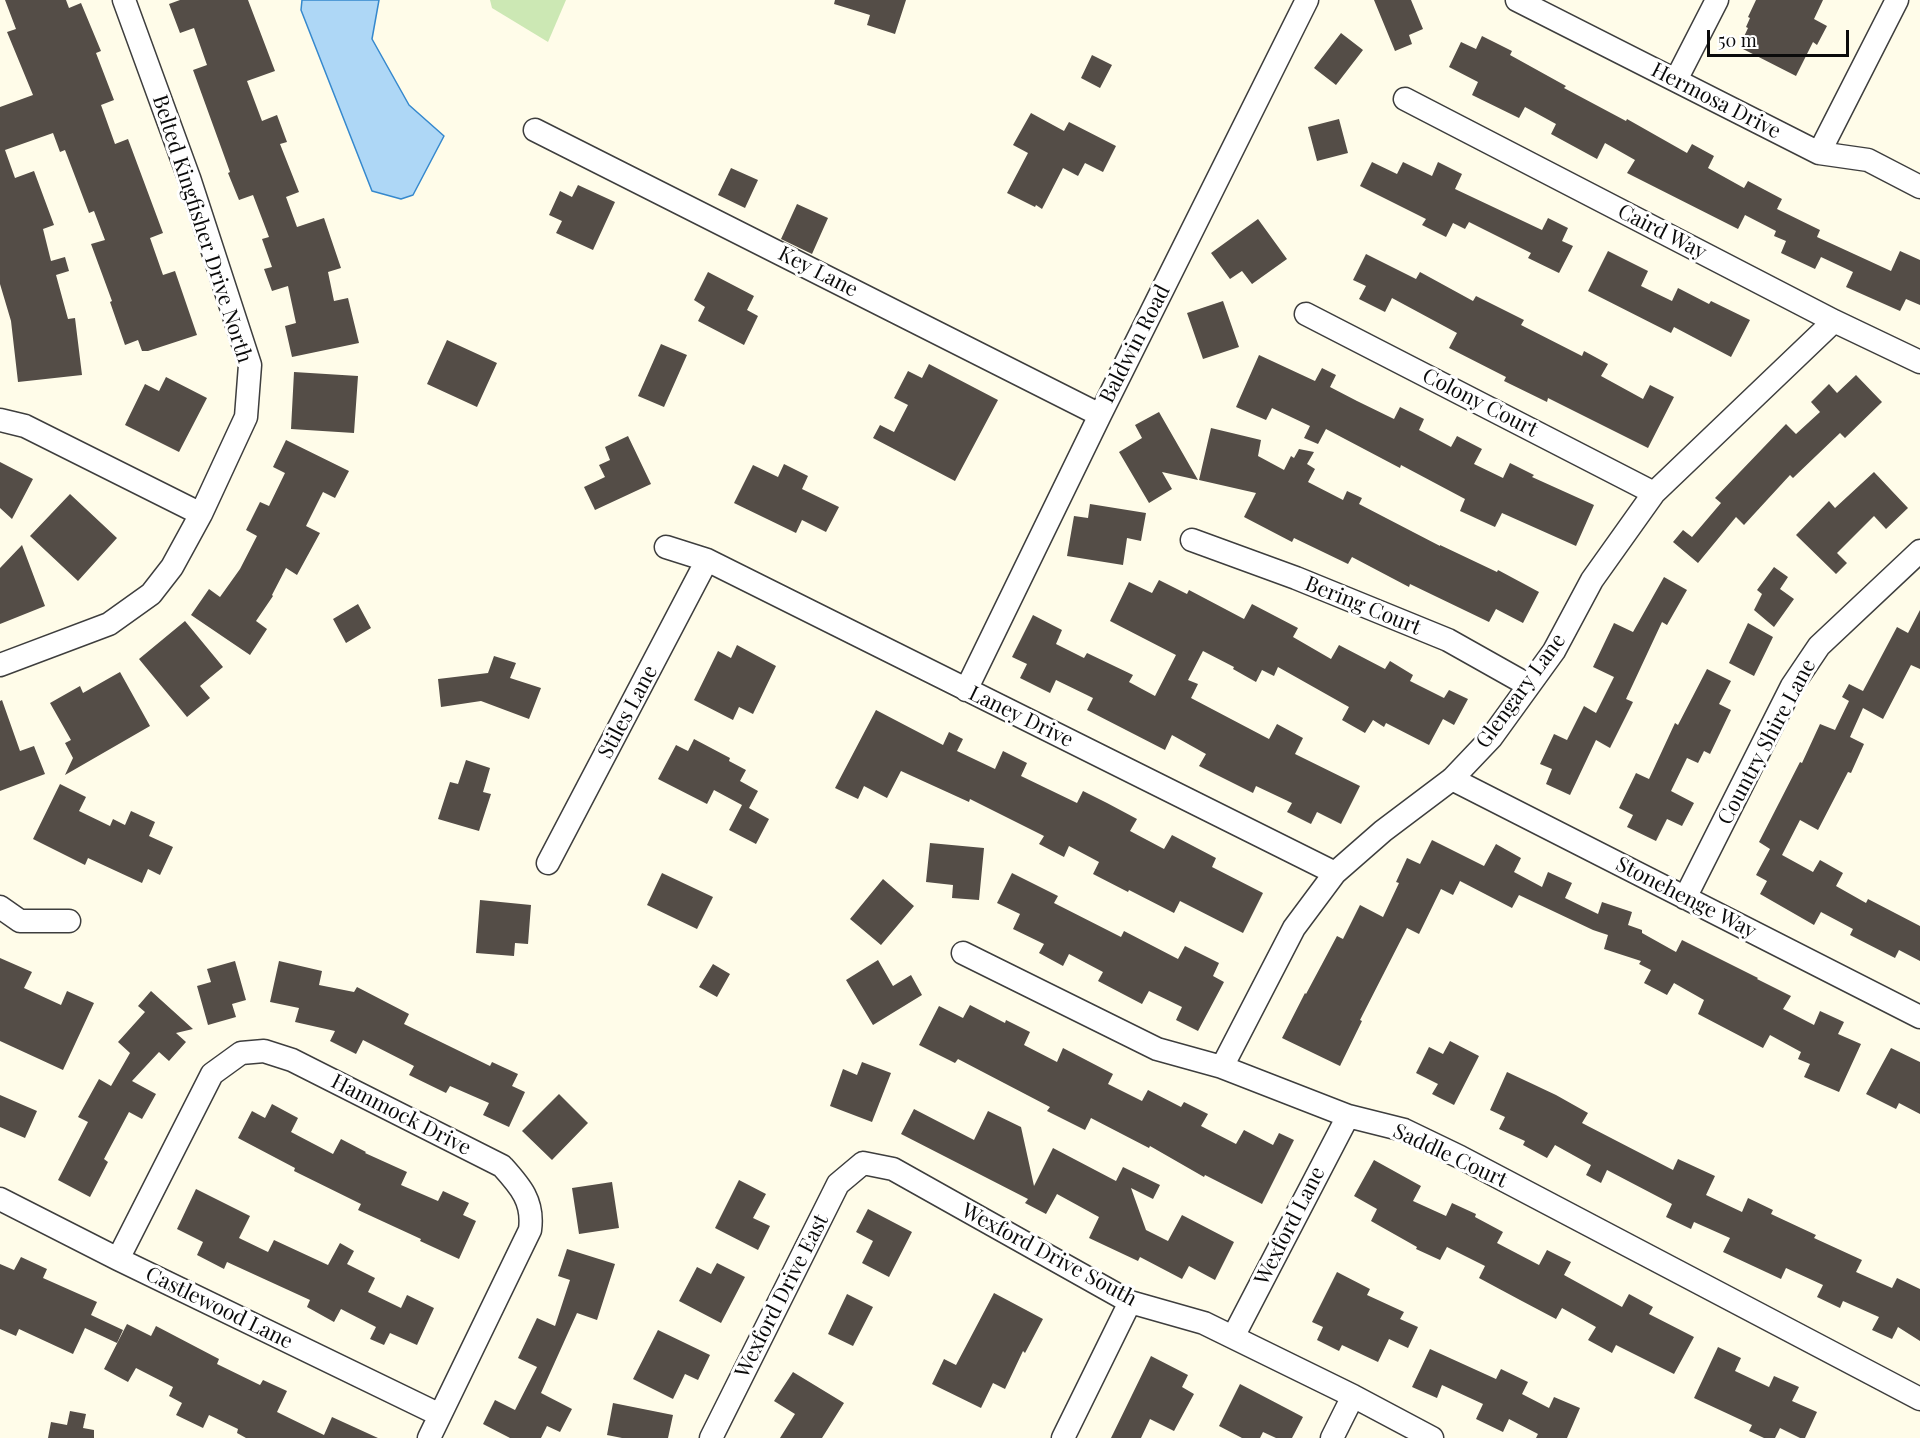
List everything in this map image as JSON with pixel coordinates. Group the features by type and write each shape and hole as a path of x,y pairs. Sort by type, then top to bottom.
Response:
{"street":[{"name":"Belted Kingfisher Drive North","path":"0,665 118,619 150,594 172,567 201,514 246,417 250,365 189,178 124,0"},
{"name":"Baldwin Road","path":"966,690 1307,0"},
{"name":"Hermosa Drive","path":"1517,0 1820,153 1868,159 1920,187"},
{"path":"1676,80 1717,0"},
{"path":"1820,153 1897,0"},
{"name":"Caird Way","path":"1405,99 1834,321 1920,362"},
{"name":"Key Lane","path":"535,130 1100,415"},
{"name":"Colony Court","path":"1306,314 1654,493"},
{"name":"Glengary Lane","path":"1222,1067 1294,928 1335,873 1383,831 1452,779 1491,738 1554,651 1592,580 1654,493 1834,321"},
{"path":"0,420 25,426 201,514"},
{"name":"Bering Court","path":"1192,540 1296,578 1448,640 1528,685"},
{"name":"Laney Drive","path":"666,548 707,560 1335,873"},
{"name":"Country Shire Lane","path":"1685,898 1792,686 1819,646 1920,551"},
{"name":"Stiles Lane","path":"548,863 707,560"},
{"name":"Stonehenge Way","path":"1452,779 1920,1017"},
{"path":"0,907 20,921 69,921"},
{"name":"Saddle Court","path":"963,953 1157,1049 1222,1067 1348,1116 1404,1131 1460,1157 1920,1400"},
{"name":"Hammock Drive","path":"118,1259 212,1074 241,1053 264,1051 292,1060 502,1166 520,1187 530,1206 532,1217 530,1230 429,1438"},
{"name":"Wexford Lane","path":"1233,1337 1348,1116"},
{"name":"Wexford Drive South","path":"863,1163 893,1169 1130,1302 1204,1323 1353,1396 1432,1438"},
{"name":"Wexford Drive East","path":"711,1438 838,1184 863,1163"},
{"name":"Castlewood Lane","path":"0,1199 118,1259 440,1415"},
{"path":"1063,1438 1130,1302"},
{"path":"1332,1438 1353,1396"}],"green space":[{"path":"490,0 566,0 548,42 492,8"}],"water":[{"path":"302,0 379,0 372,39 409,105 444,136 413,195 401,199 372,191 301,10"}],"building":[{"path":"5,0 66,0 69,8 81,3 101,51 96,53 114,100 101,105 115,144 128,139 163,233 150,238 163,275 175,271 197,335 148,351 142,351 138,340 125,345 91,244 105,240 94,211 89,213 65,150 60,152 53,133 5,150 15,178 34,171 54,225 43,229 51,261 65,257 69,271 56,275 68,319 75,318 82,375 18,382 11,321 0,284 0,107 33,95 7,32 16,29"},
{"path":"180,0 248,0 275,71 247,81 262,121 277,115 287,142 280,144 299,192 286,197 297,227 324,218 341,268 328,272 334,301 348,298 359,343 292,357 285,326 296,323 288,286 272,291 264,269 272,267 262,239 269,237 253,195 239,200 228,173 230,172 193,70 207,65 194,28 180,33 169,4"},
{"path":"835,0 906,0 895,34 867,25 870,15 834,4"},
{"path":"1374,0 1411,0 1423,29 1409,35 1412,44 1395,51"},
{"path":"1756,0 1823,0 1814,19 1827,26 1817,45 1813,42 1796,76 1743,49 1745,46 1741,43 1748,28 1746,27 1750,18 1748,17"},
{"path":"1341,33 1363,50 1336,85 1314,68"},
{"path":"1482,36 1512,51 1510,55 1566,86 1564,88 1626,121 1627,119 1687,153 1692,144 1714,156 1708,168 1744,188 1748,181 1782,199 1777,209 1820,230 1817,237 1891,271 1900,251 1920,260 1920,305 1906,299 1900,311 1846,287 1853,272 1821,257 1815,269 1781,253 1786,241 1774,236 1776,231 1745,215 1738,229 1627,173 1635,160 1605,143 1597,159 1551,134 1556,124 1525,107 1519,118 1472,95 1478,82 1449,67 1461,42 1476,49"},
{"path":"1092,55 1112,65 1100,88 1081,78"},
{"path":"1031,113 1064,131 1069,122 1116,146 1103,172 1085,163 1078,176 1063,168 1042,209 1007,193 1028,153 1013,145"},
{"path":"1339,119 1348,153 1317,161 1308,127"},
{"path":"1372,162 1397,174 1403,162 1432,176 1438,162 1462,174 1455,189 1542,230 1548,218 1568,228 1562,241 1573,246 1559,273 1528,258 1531,253 1469,222 1465,229 1453,223 1446,237 1422,225 1426,219 1360,186"},
{"path":"731,168 758,180 745,208 718,195"},
{"path":"578,185 615,202 593,250 556,233 562,221 549,215 560,191 572,197"},
{"path":"797,204 828,218 812,254 781,239"},
{"path":"1258,219 1287,259 1252,284 1242,271 1230,279 1211,253"},
{"path":"1608,251 1648,271 1641,286 1672,301 1678,288 1709,304 1711,301 1750,320 1731,357 1674,327 1671,333 1588,291"},
{"path":"1366,254 1416,279 1420,272 1473,301 1476,296 1524,320 1521,325 1582,356 1584,351 1608,364 1601,376 1643,399 1650,385 1674,397 1648,448 1548,398 1547,402 1504,381 1506,377 1449,348 1457,333 1392,298 1385,312 1359,299 1366,286 1353,280"},
{"path":"708,272 754,296 747,310 758,316 744,345 698,321 705,307 694,300"},
{"path":"1223,301 1239,347 1203,359 1187,313"},
{"path":"447,340 497,363 477,407 427,384"},
{"path":"661,344 687,355 664,407 638,396"},
{"path":"1259,355 1315,381 1322,368 1336,375 1330,387 1357,401 1394,419 1400,407 1424,419 1419,430 1451,447 1457,436 1482,449 1474,464 1503,478 1510,463 1534,475 1532,477 1594,505 1576,546 1502,513 1495,527 1460,511 1465,499 1326,429 1318,444 1304,438 1310,426 1272,408 1266,420 1236,407"},
{"path":"929,364 998,400 955,481 873,438 880,425 894,432 908,405 894,398 908,371 922,378"},
{"path":"294,372 358,376 354,433 291,429"},
{"path":"1856,375 1882,402 1845,438 1840,433 1793,478 1790,475 1744,525 1736,517 1698,563 1673,542 1683,530 1692,537 1721,503 1715,498 1786,424 1796,434 1820,412 1811,402 1829,384 1837,393"},
{"path":"166,377 207,398 179,452 125,425 145,384 159,391"},
{"path":"1159,412 1198,480 1162,472 1172,489 1149,503 1119,452 1142,438 1135,425"},
{"path":"1211,428 1261,440 1258,456 1284,470 1291,456 1294,458 1299,449 1314,452 1307,464 1315,469 1308,482 1343,500 1347,491 1362,498 1359,504 1440,546 1497,572 1498,570 1539,592 1523,623 1496,609 1489,622 1410,584 1409,587 1352,557 1348,564 1294,538 1292,542 1244,517 1256,493 1199,480"},
{"path":"628,436 651,484 595,510 584,487 605,477 599,465 610,460 605,447"},
{"path":"286,440 349,471 335,498 323,492 306,526 320,533 297,575 286,568 273,596 256,621 267,629 250,655 191,615 209,589 220,597 240,569 257,536 246,530 260,502 269,506 285,473 273,467"},
{"path":"0,462 33,479 12,519 0,508"},
{"path":"784,464 808,476 802,489 839,507 826,532 802,520 796,533 734,503 753,465 778,477"},
{"path":"1874,472 1908,508 1886,529 1874,516 1837,553 1847,563 1836,574 1796,535 1829,501 1835,508"},
{"path":"70,494 117,538 78,581 30,536"},
{"path":"1090,504 1146,513 1141,541 1127,538 1123,565 1067,556 1074,516 1088,518"},
{"path":"22,545 45,606 0,624 0,568"},
{"path":"1774,567 1788,577 1780,589 1794,599 1774,627 1754,610 1762,594 1757,590"},
{"path":"1664,577 1687,590 1667,625 1662,622 1626,699 1633,702 1610,748 1596,740 1570,795 1546,784 1552,769 1540,764 1554,734 1567,740 1584,706 1596,713 1614,677 1593,667 1614,623 1633,632"},
{"path":"1159,580 1187,594 1189,590 1244,619 1252,604 1298,628 1293,637 1331,659 1339,645 1385,669 1390,661 1413,675 1410,681 1444,698 1449,690 1468,699 1454,725 1443,719 1429,745 1386,723 1384,727 1373,720 1365,733 1342,720 1349,707 1278,667 1274,676 1262,670 1256,682 1233,669 1234,667 1203,651 1188,680 1198,684 1191,698 1269,739 1277,724 1303,738 1295,754 1360,786 1341,824 1317,812 1311,824 1287,812 1292,803 1256,786 1253,793 1199,766 1206,754 1172,735 1165,750 1087,710 1093,698 1056,680 1050,693 1020,678 1027,664 1012,657 1033,615 1062,630 1056,644 1084,658 1087,653 1133,675 1129,682 1155,696 1176,655 1110,621 1129,582 1152,593"},
{"path":"358,604 371,628 346,643 333,619"},
{"path":"1920,610 1920,669 1911,665 1883,719 1863,708 1850,737 1864,744 1851,773 1848,772 1818,830 1800,820 1782,855 1813,872 1820,860 1843,873 1836,886 1866,903 1868,899 1920,926 1920,961 1899,950 1895,958 1850,935 1853,929 1821,912 1814,925 1760,894 1767,881 1756,875 1770,849 1759,842 1800,762 1802,763 1820,724 1835,730 1849,701 1842,697 1849,684 1863,691 1897,627 1908,633"},
{"path":"185,621 223,667 200,686 210,698 187,717 139,659"},
{"path":"1748,623 1773,637 1754,676 1729,663"},
{"path":"737,645 776,666 753,714 739,707 733,720 694,700 718,651 731,658"},
{"path":"494,656 516,663 510,678 541,688 529,719 481,701 441,707 438,679 488,673"},
{"path":"1707,669 1731,681 1719,704 1731,710 1710,754 1704,751 1698,763 1687,758 1671,791 1694,803 1682,826 1667,819 1656,841 1627,827 1633,815 1619,808 1636,773 1649,779 1675,723 1678,725"},
{"path":"120,672 150,726 65,775 73,758 65,743 71,740 50,703 80,686 83,693"},
{"path":"2,700 20,751 34,746 45,774 0,791 0,701"},
{"path":"876,710 943,745 949,732 963,739 957,751 995,769 1003,751 1027,763 1021,776 1077,803 1083,791 1107,803 1137,819 1130,831 1164,849 1172,835 1216,858 1212,867 1263,893 1243,933 1180,901 1174,913 1129,890 1128,892 1093,874 1099,862 1069,846 1064,857 1039,844 1044,836 970,799 969,802 901,771 887,798 864,786 858,799 835,788"},
{"path":"694,739 730,758 729,761 746,770 740,781 758,791 749,808 769,819 756,844 729,830 742,805 714,790 707,804 658,779 676,745 688,751"},
{"path":"466,760 490,768 483,792 491,794 479,831 438,819 450,782 458,784"},
{"path":"60,784 86,797 79,811 110,826 113,819 125,825 131,811 155,822 149,836 173,847 160,875 148,869 142,883 88,858 85,865 33,839"},
{"path":"1432,840 1484,866 1496,844 1521,858 1514,872 1542,887 1548,872 1572,883 1565,898 1598,914 1602,902 1632,912 1628,925 1642,930 1642,933 1676,952 1682,940 1758,978 1791,996 1783,1009 1814,1025 1820,1011 1844,1022 1838,1034 1861,1044 1839,1092 1804,1077 1810,1064 1798,1059 1801,1052 1770,1035 1763,1048 1698,1014 1704,1000 1674,983 1667,995 1644,983 1651,970 1639,964 1641,961 1604,949 1608,935 1519,895 1512,908 1460,881 1453,895 1441,889 1419,934 1407,928 1360,1020 1362,1021 1340,1066 1282,1038 1337,936 1343,939 1360,905 1383,917 1399,883 1396,882 1407,858 1420,864"},
{"path":"930,843 984,848 979,900 952,898 953,885 926,882"},
{"path":"662,873 713,897 697,929 647,905"},
{"path":"1012,873 1058,896 1054,903 1121,937 1124,931 1178,959 1185,946 1219,963 1213,976 1224,982 1198,1031 1176,1020 1182,1007 1149,991 1142,1004 1098,981 1103,972 1069,954 1063,966 1039,953 1044,944 1013,929 1020,914 997,903"},
{"path":"883,879 914,906 881,945 850,919"},
{"path":"480,900 531,905 528,944 515,943 514,956 476,953"},
{"path":"0,958 32,972 24,988 61,1005 67,991 94,1003 63,1070 0,1041"},
{"path":"878,960 893,986 911,975 922,995 873,1025 846,980"},
{"path":"235,961 246,1000 232,1004 236,1017 208,1025 197,986 211,982 207,969"},
{"path":"279,961 322,971 319,985 354,992 357,987 409,1014 404,1024 490,1066 492,1062 518,1074 512,1086 525,1092 509,1127 483,1115 489,1103 450,1086 446,1093 409,1075 414,1066 363,1040 356,1054 330,1041 335,1031 295,1022 299,1008 270,1002"},
{"path":"713,964 730,974 717,997 699,987"},
{"path":"151,991 193,1029 176,1033 186,1042 169,1061 159,1052 132,1081 156,1094 142,1119 129,1112 104,1159 108,1162 90,1197 58,1180 88,1122 78,1117 99,1079 111,1086 130,1053 118,1042 145,1012 138,1006"},
{"path":"970,1005 1005,1023 1006,1020 1030,1032 1024,1045 1057,1062 1063,1048 1113,1074 1108,1084 1142,1101 1148,1090 1181,1107 1184,1102 1208,1114 1201,1126 1236,1144 1244,1130 1273,1145 1279,1133 1294,1140 1262,1204 1205,1175 1204,1177 1150,1146 1149,1148 1091,1118 1085,1130 1047,1111 1050,1107 958,1059 955,1063 919,1045 939,1006 963,1018"},
{"path":"1450,1041 1479,1056 1454,1105 1432,1094 1438,1084 1416,1073 1429,1047 1443,1054"},
{"path":"1891,1048 1920,1062 1920,1114 1899,1103 1896,1109 1866,1094"},
{"path":"862,1062 891,1073 872,1122 830,1106 843,1069 857,1075"},
{"path":"1507,1072 1588,1113 1582,1123 1673,1170 1678,1159 1715,1176 1706,1195 1742,1212 1748,1198 1773,1210 1771,1214 1816,1235 1814,1238 1862,1260 1856,1272 1892,1288 1897,1278 1920,1289 1920,1341 1898,1327 1892,1339 1872,1330 1879,1317 1843,1301 1840,1308 1817,1297 1823,1285 1786,1268 1781,1279 1723,1252 1730,1238 1694,1222 1691,1229 1666,1217 1672,1204 1607,1170 1601,1183 1586,1175 1591,1165 1555,1145 1547,1158 1523,1145 1525,1141 1499,1129 1505,1117 1490,1110"},
{"path":"559,1094 588,1123 552,1160 522,1131"},
{"path":"0,1095 37,1111 25,1138 0,1127"},
{"path":"272,1104 298,1118 291,1132 333,1154 341,1139 407,1172 401,1185 438,1201 443,1191 469,1203 463,1215 476,1221 459,1259 358,1210 361,1204 294,1171 295,1168 238,1138 252,1111 265,1118"},
{"path":"914,1109 974,1140 988,1111 1021,1127 1034,1186 1053,1148 1116,1181 1123,1167 1160,1185 1153,1199 1131,1188 1146,1230 1168,1241 1182,1215 1234,1242 1215,1280 1189,1266 1182,1279 1140,1257 1138,1261 1089,1238 1099,1217 1057,1194 1046,1214 1025,1203 1028,1199 901,1134"},
{"path":"1374,1160 1421,1186 1413,1201 1446,1216 1452,1203 1476,1214 1475,1217 1503,1232 1497,1243 1539,1265 1547,1250 1571,1262 1564,1275 1622,1307 1629,1294 1653,1307 1649,1314 1694,1337 1674,1374 1616,1345 1612,1353 1588,1340 1596,1327 1562,1308 1556,1319 1479,1278 1485,1266 1447,1247 1440,1260 1416,1249 1417,1247 1371,1221 1377,1209 1354,1196"},
{"path":"739,1180 766,1194 753,1218 770,1226 758,1250 715,1228"},
{"path":"612,1182 619,1228 579,1234 572,1188"},
{"path":"196,1189 250,1216 239,1238 268,1252 274,1240 328,1265 340,1243 354,1251 347,1264 375,1278 368,1292 401,1308 407,1295 434,1308 417,1345 390,1333 384,1345 370,1339 376,1327 341,1309 334,1322 307,1307 310,1300 227,1262 224,1269 197,1255 203,1242 177,1229"},
{"path":"868,1209 912,1232 889,1277 862,1263 873,1241 856,1232"},
{"path":"567,1249 615,1264 597,1320 577,1313 541,1393 572,1409 560,1432 547,1426 541,1438 510,1438 483,1424 495,1400 515,1410 537,1367 518,1358 537,1318 555,1326 570,1280 558,1276"},
{"path":"21,1257 47,1269 43,1278 97,1302 91,1315 123,1330 117,1343 85,1328 73,1354 19,1329 16,1336 0,1329 0,1264 14,1270"},
{"path":"717,1263 745,1277 721,1323 679,1301 697,1267 711,1274"},
{"path":"1337,1272 1370,1289 1367,1295 1404,1312 1400,1319 1418,1327 1408,1348 1389,1339 1378,1362 1342,1345 1339,1351 1317,1340 1323,1327 1312,1322"},
{"path":"994,1293 1043,1319 1025,1353 1023,1351 1005,1389 993,1383 981,1408 932,1384 944,1359 956,1365"},
{"path":"847,1294 873,1307 853,1346 828,1334"},
{"path":"127,1324 151,1336 156,1326 219,1359 217,1364 260,1385 263,1380 287,1391 277,1412 324,1435 332,1417 378,1438 246,1438 237,1433 238,1429 209,1415 203,1428 176,1415 182,1403 169,1396 173,1387 136,1368 128,1382 104,1369"},
{"path":"658,1330 710,1355 698,1380 685,1374 673,1399 633,1379"},
{"path":"1718,1347 1741,1358 1735,1371 1769,1387 1774,1376 1799,1387 1792,1401 1817,1412 1805,1438 1800,1438 1780,1428 1775,1438 1764,1438 1749,1431 1752,1425 1694,1398"},
{"path":"1430,1349 1496,1379 1501,1369 1528,1382 1522,1394 1549,1408 1554,1397 1580,1408 1567,1438 1536,1438 1538,1434 1509,1419 1503,1432 1476,1419 1483,1404 1442,1385 1437,1398 1412,1387"},
{"path":"1151,1356 1188,1375 1182,1387 1194,1394 1174,1431 1150,1419 1141,1438 1111,1438"},
{"path":"793,1372 844,1403 822,1438 780,1438 795,1414 774,1401"},
{"path":"1240,1384 1303,1417 1292,1438 1276,1438 1263,1432 1260,1438 1242,1438 1219,1426"},
{"path":"613,1403 673,1415 668,1438 622,1438 607,1435"},
{"path":"70,1411 86,1414 83,1428 94,1430 94,1438 48,1438 51,1422 67,1425"}]}
